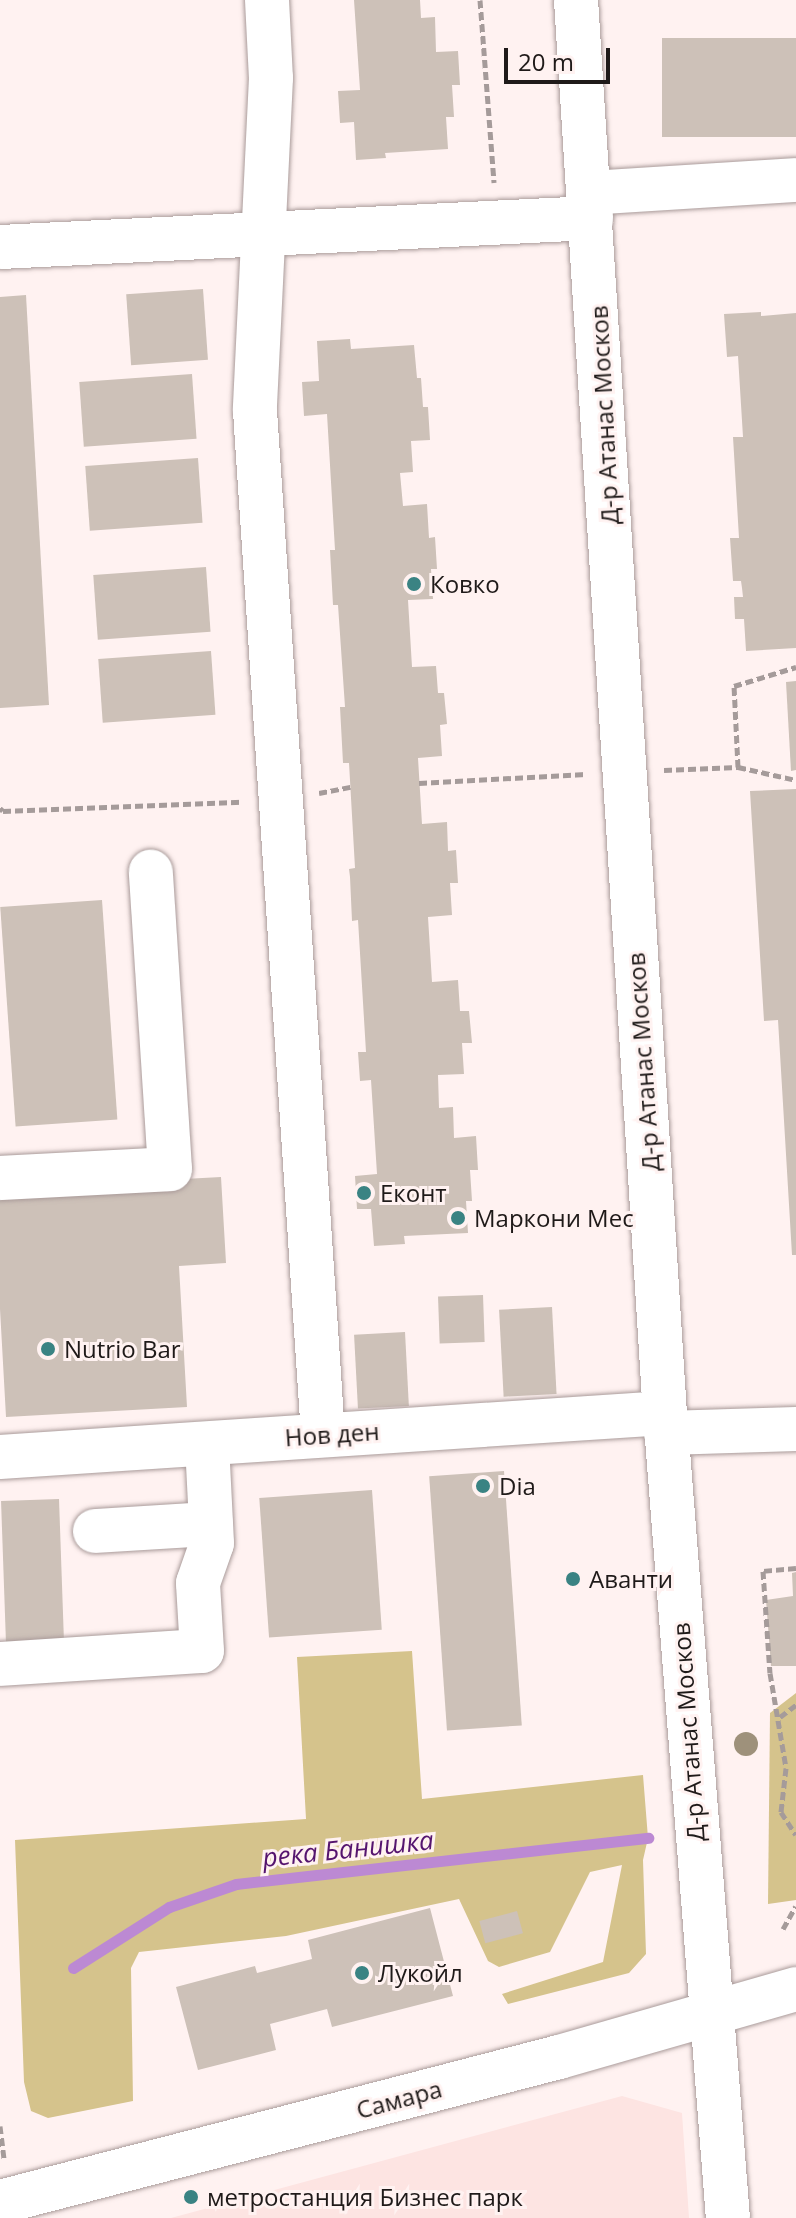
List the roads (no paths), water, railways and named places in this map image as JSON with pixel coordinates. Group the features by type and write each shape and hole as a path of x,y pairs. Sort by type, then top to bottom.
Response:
{"street":[{"path":"267,0 271,78 255,411 278,801 323,1434"},
{"name":"Д-р Атанас Москов","path":"576,0 666,1423 728,2218"},
{"path":"0,247 497,225 590,205 796,180"},
{"path":"0,1178 170,1169 151,872"},
{"name":"Нов ден","path":"0,1457 323,1434 666,1423 796,1429"},
{"path":"0,1664 202,1651 198,1583 212,1543 207,1444"},
{"path":"95,1531 211,1524"},
{"name":"Самара","path":"2,2182 559,2057 796,1989"}],"waterway":[{"name":"река Банишка","path":"73,1968 169,1907 236,1884 648,1838"}],"place":[{"name":"Ковко","path":"414,584"},
{"name":"Еконт","path":"364,1193"},
{"name":"Маркони Мес","path":"458,1218"},
{"name":"Nutrio Bar","path":"48,1349"},
{"name":"Dia","path":"483,1486"},
{"name":"Аванти","path":"573,1579"},
{"name":"Лукойл","path":"362,1973"},
{"name":"метростанция Бизнес парк","path":"191,2197"}]}
